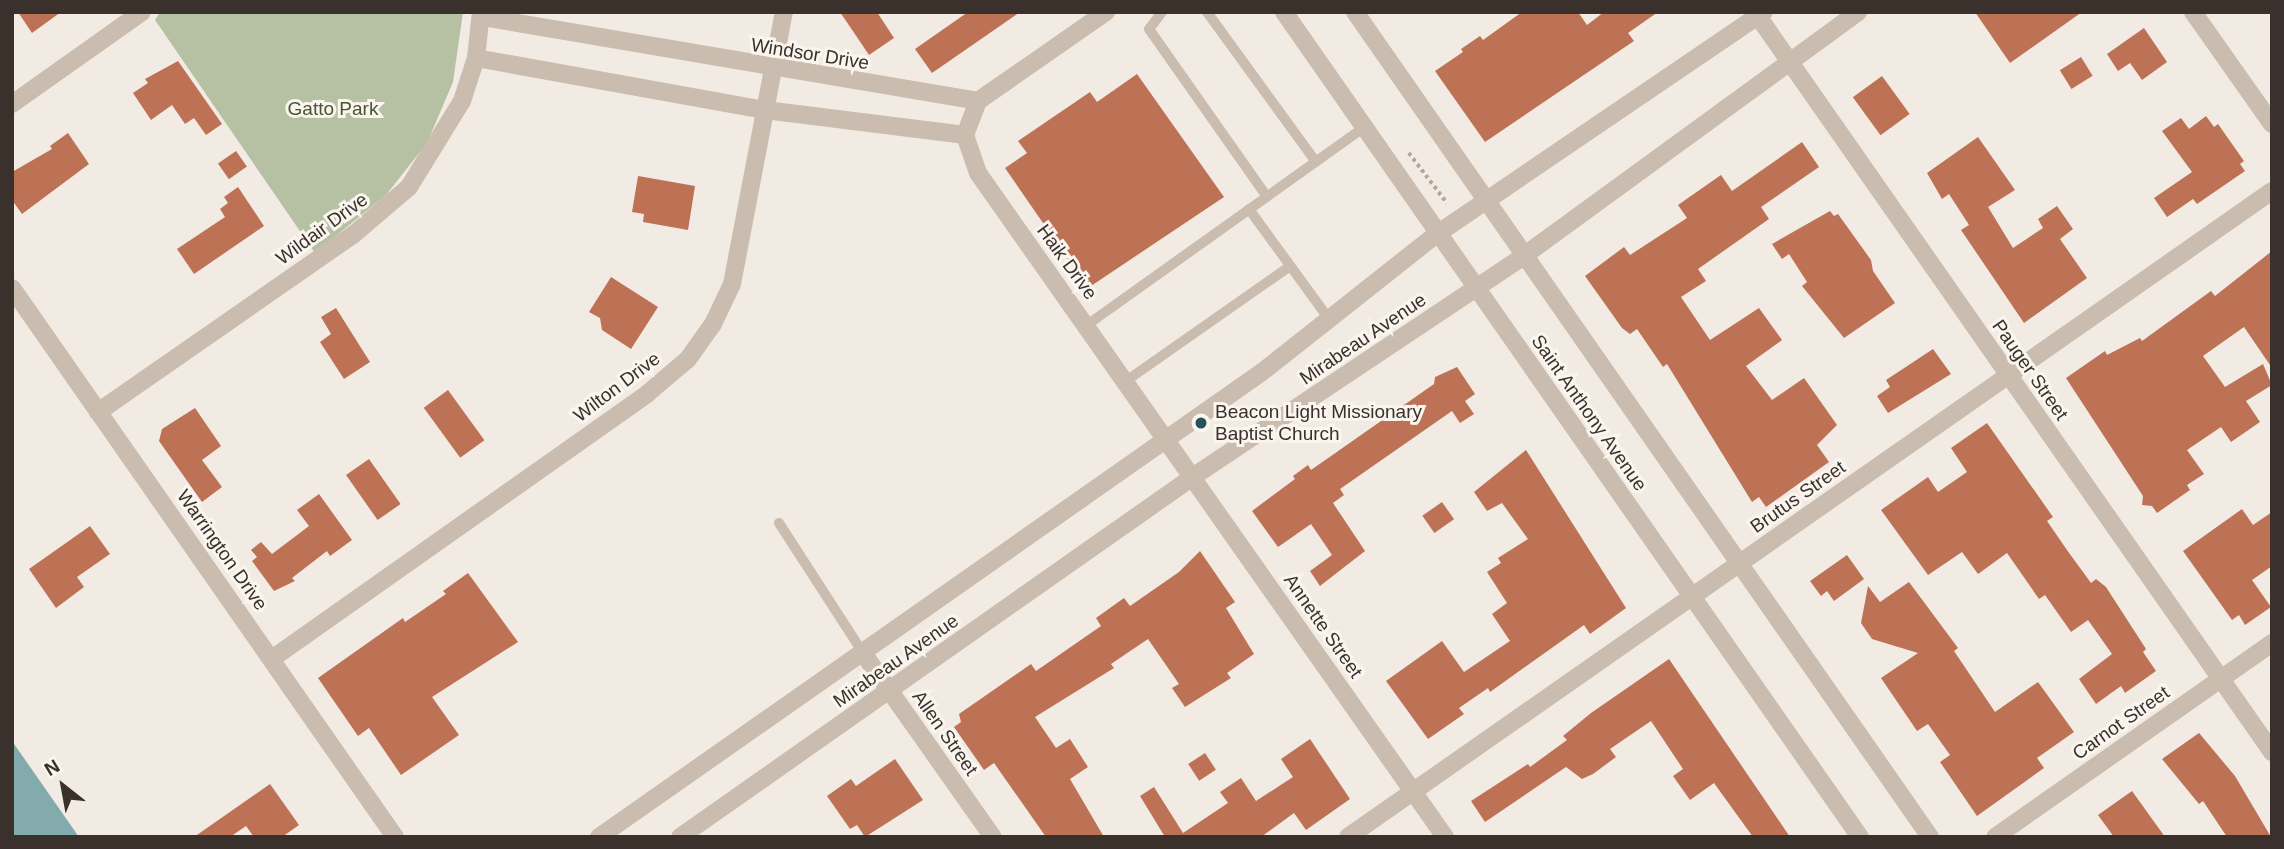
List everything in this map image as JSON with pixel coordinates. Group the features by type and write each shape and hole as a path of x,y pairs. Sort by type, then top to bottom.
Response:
{"street":[{"path":"12,104 142,12"},
{"name":"Wilton Drive","path":"273,658 648,393 688,359 713,324 732,284 784,12"},
{"name":"Saint Anthony Avenue","path":"1284,12 1860,837"},
{"name":"Saint Anthony Avenue","path":"1355,12 1930,837"},
{"name":"Mirabeau Avenue","path":"680,837 1194,476 1525,255 1858,12"},
{"path":"2193,12 2272,124"},
{"path":"477,58 765,110 965,135 978,102 1105,13"},
{"name":"Mirabeau Avenue","path":"599,837 1168,439 1485,199 1759,14"},
{"name":"Pauger Street","path":"1759,14 1789,61 2272,752"},
{"name":"Windsor Drive","path":"481,15 772,69 978,102"},
{"name":"Wildair Drive","path":"99,412 353,235 409,187 451,121 477,58 481,15"},
{"name":"Haik Drive","path":"965,135 978,173 1168,439"},
{"name":"Brutus Street","path":"1348,837 2272,191"},
{"name":"Warrington Drive","path":"12,288 273,658 395,837"},
{"name":"Annette Street","path":"1168,439 1445,837"},
{"name":"Carnot Street","path":"1995,837 2272,643"},
{"name":"Allen Street","path":"863,653 993,837"}],"lane":[{"path":"1162,12 1149,29 1267,197"},
{"path":"1207,12 1316,162"},
{"path":"1087,325 1363,128"},
{"path":"1249,209 1329,319"},
{"path":"1126,381 1290,266"},
{"path":"779,523 863,653"}],"green space":[{"name":"Gatto Park","path":"160,12 463,12 453,82 427,143 386,195 315,253 155,20"}],"water":[{"path":"12,741 79,837 12,837"}],"building":[{"path":"18,12 61,12 32,33"},
{"path":"840,12 877,12 894,38 869,55"},
{"path":"968,12 1020,12 932,73 915,49"},
{"path":"1522,12 1578,12 1587,25 1604,12 1658,12 1628,33 1634,41 1485,142 1435,71 1463,52 1461,49 1480,36 1483,40"},
{"path":"1975,12 2082,12 2010,63"},
{"path":"2144,28 2167,62 2142,80 2130,63 2118,71 2107,54"},
{"path":"2081,57 2093,76 2071,89 2060,70"},
{"path":"178,61 222,124 206,135 194,118 185,124 172,105 151,120 133,93 148,83 145,79"},
{"path":"1137,74 1224,197 1088,288 1005,168 1027,153 1018,141 1090,92 1097,102"},
{"path":"1882,76 1910,114 1881,135 1853,97"},
{"path":"2206,116 2214,127 2218,124 2244,161 2240,164 2245,171 2197,204 2193,199 2167,217 2154,198 2192,172 2162,131 2181,118 2189,129"},
{"path":"68,133 89,164 22,214 12,200 12,172 52,149 50,146"},
{"path":"1978,137 2015,190 1988,207 2013,248 2043,228 2038,219 2057,206 2073,229 2060,239 2087,278 2024,323 1961,230 1969,225 1949,194 1942,199 1927,173"},
{"path":"1802,142 1819,167 1761,207 1769,219 1698,269 1706,281 1681,297 1710,340 1759,308 1782,340 1746,366 1772,400 1804,378 1837,425 1817,445 1829,462 1766,507 1759,497 1752,502 1667,364 1663,367 1637,329 1630,334 1622,328 1585,276 1624,247 1630,255 1687,218 1678,205 1721,175 1732,191"},
{"path":"236,151 247,167 229,179 218,164"},
{"path":"638,176 695,186 688,230 643,222 644,214 632,212"},
{"path":"238,187 264,226 194,274 177,249 225,217 220,209 228,203 224,197"},
{"path":"1830,211 1834,216 1838,214 1871,260 1873,271 1895,303 1844,338 1802,286 1807,282 1789,254 1782,259 1772,244"},
{"path":"2272,251 2272,368 2244,327 2203,356 2225,387 2263,364 2272,385 2246,401 2260,422 2231,442 2221,427 2187,450 2204,474 2187,485 2190,490 2157,513 2152,506 2142,505 2143,496 2066,378 2105,351 2107,355 2140,338 2142,341 2211,291 2215,296"},
{"path":"611,277 658,307 631,349 602,330 600,318 589,312"},
{"path":"336,308 370,362 344,379 320,342 331,334 321,317"},
{"path":"1933,349 1951,374 1888,413 1877,396 1890,387 1886,380"},
{"path":"1457,367 1475,394 1465,401 1474,414 1460,423 1452,411 1340,489 1344,495 1333,503 1365,551 1320,586 1310,571 1332,555 1311,524 1278,547 1252,511 1295,479 1293,476 1308,465 1311,470 1434,384 1435,377"},
{"path":"448,390 484,440 460,458 424,408"},
{"path":"195,408 221,446 202,460 222,487 202,502 159,441 162,429"},
{"path":"1987,423 2053,517 2047,521 2067,550 2091,583 2096,579 2106,587 2146,649 2143,652 2156,671 2125,693 2121,686 2096,704 2079,679 2112,654 2088,620 2071,632 2045,595 2039,599 2007,553 1978,574 1962,552 1928,575 1881,510 1928,477 1938,492 1967,472 1951,448"},
{"path":"1526,450 1626,608 1590,634 1584,625 1490,692 1488,688 1459,708 1464,714 1428,739 1386,681 1442,641 1464,672 1510,641 1492,614 1507,603 1487,572 1501,563 1498,558 1528,539 1502,503 1487,511 1474,492"},
{"path":"369,459 401,504 378,520 346,475"},
{"path":"319,494 352,540 330,556 327,551 292,578 295,581 274,591 252,561 257,557 251,550 261,542 272,554 309,526 297,510"},
{"path":"1442,502 1454,519 1434,533 1422,516"},
{"path":"2242,509 2253,525 2272,512 2272,566 2252,580 2271,607 2245,625 2239,615 2232,620 2183,551"},
{"path":"90,526 110,554 77,577 84,587 56,608 29,569"},
{"path":"1200,551 1235,602 1226,608 1254,654 1227,673 1231,678 1185,707 1172,688 1179,684 1148,639 1111,664 1114,668 1035,717 1056,748 1070,739 1088,767 1070,779 1104,837 1046,837 994,763 984,770 954,727 961,722 959,714 1031,664 1036,671 1101,626 1096,618 1124,598 1130,606 1179,572"},
{"path":"1847,555 1864,579 1834,601 1827,591 1821,596 1810,581"},
{"path":"468,573 518,642 432,697 459,735 401,775 369,728 358,736 318,678 403,618 405,622 446,594 443,591"},
{"path":"1909,582 1958,648 1954,651 1995,712 2038,682 2074,732 2037,758 2044,768 1977,816 1940,762 1950,755 1928,724 1917,731 1881,678 1918,653 1872,639 1861,623 1868,586 1880,602"},
{"path":"1669,659 1790,837 1753,837 1714,783 1690,800 1673,776 1683,769 1651,721 1610,749 1616,757 1593,774 1582,779 1566,767 1485,822 1471,801 1528,764 1530,767 1567,740 1563,736 1591,713"},
{"path":"2199,733 2235,776 2271,837 2227,837 2203,801 2199,804 2162,759"},
{"path":"1310,739 1350,799 1306,830 1294,813 1261,837 1165,837 1140,796 1154,787 1183,833 1228,803 1220,792 1241,778 1256,801 1293,777 1281,759"},
{"path":"1205,753 1216,770 1199,781 1188,764"},
{"path":"895,759 923,800 865,837 857,825 850,829 827,796 851,779 856,786"},
{"path":"270,784 299,825 282,837 254,837 246,826 230,837 194,837"},
{"path":"2132,791 2165,837 2114,837 2098,815"}],"place":[{"name":"Beacon Light Missionary Baptist Church","path":"1201,423"}]}
